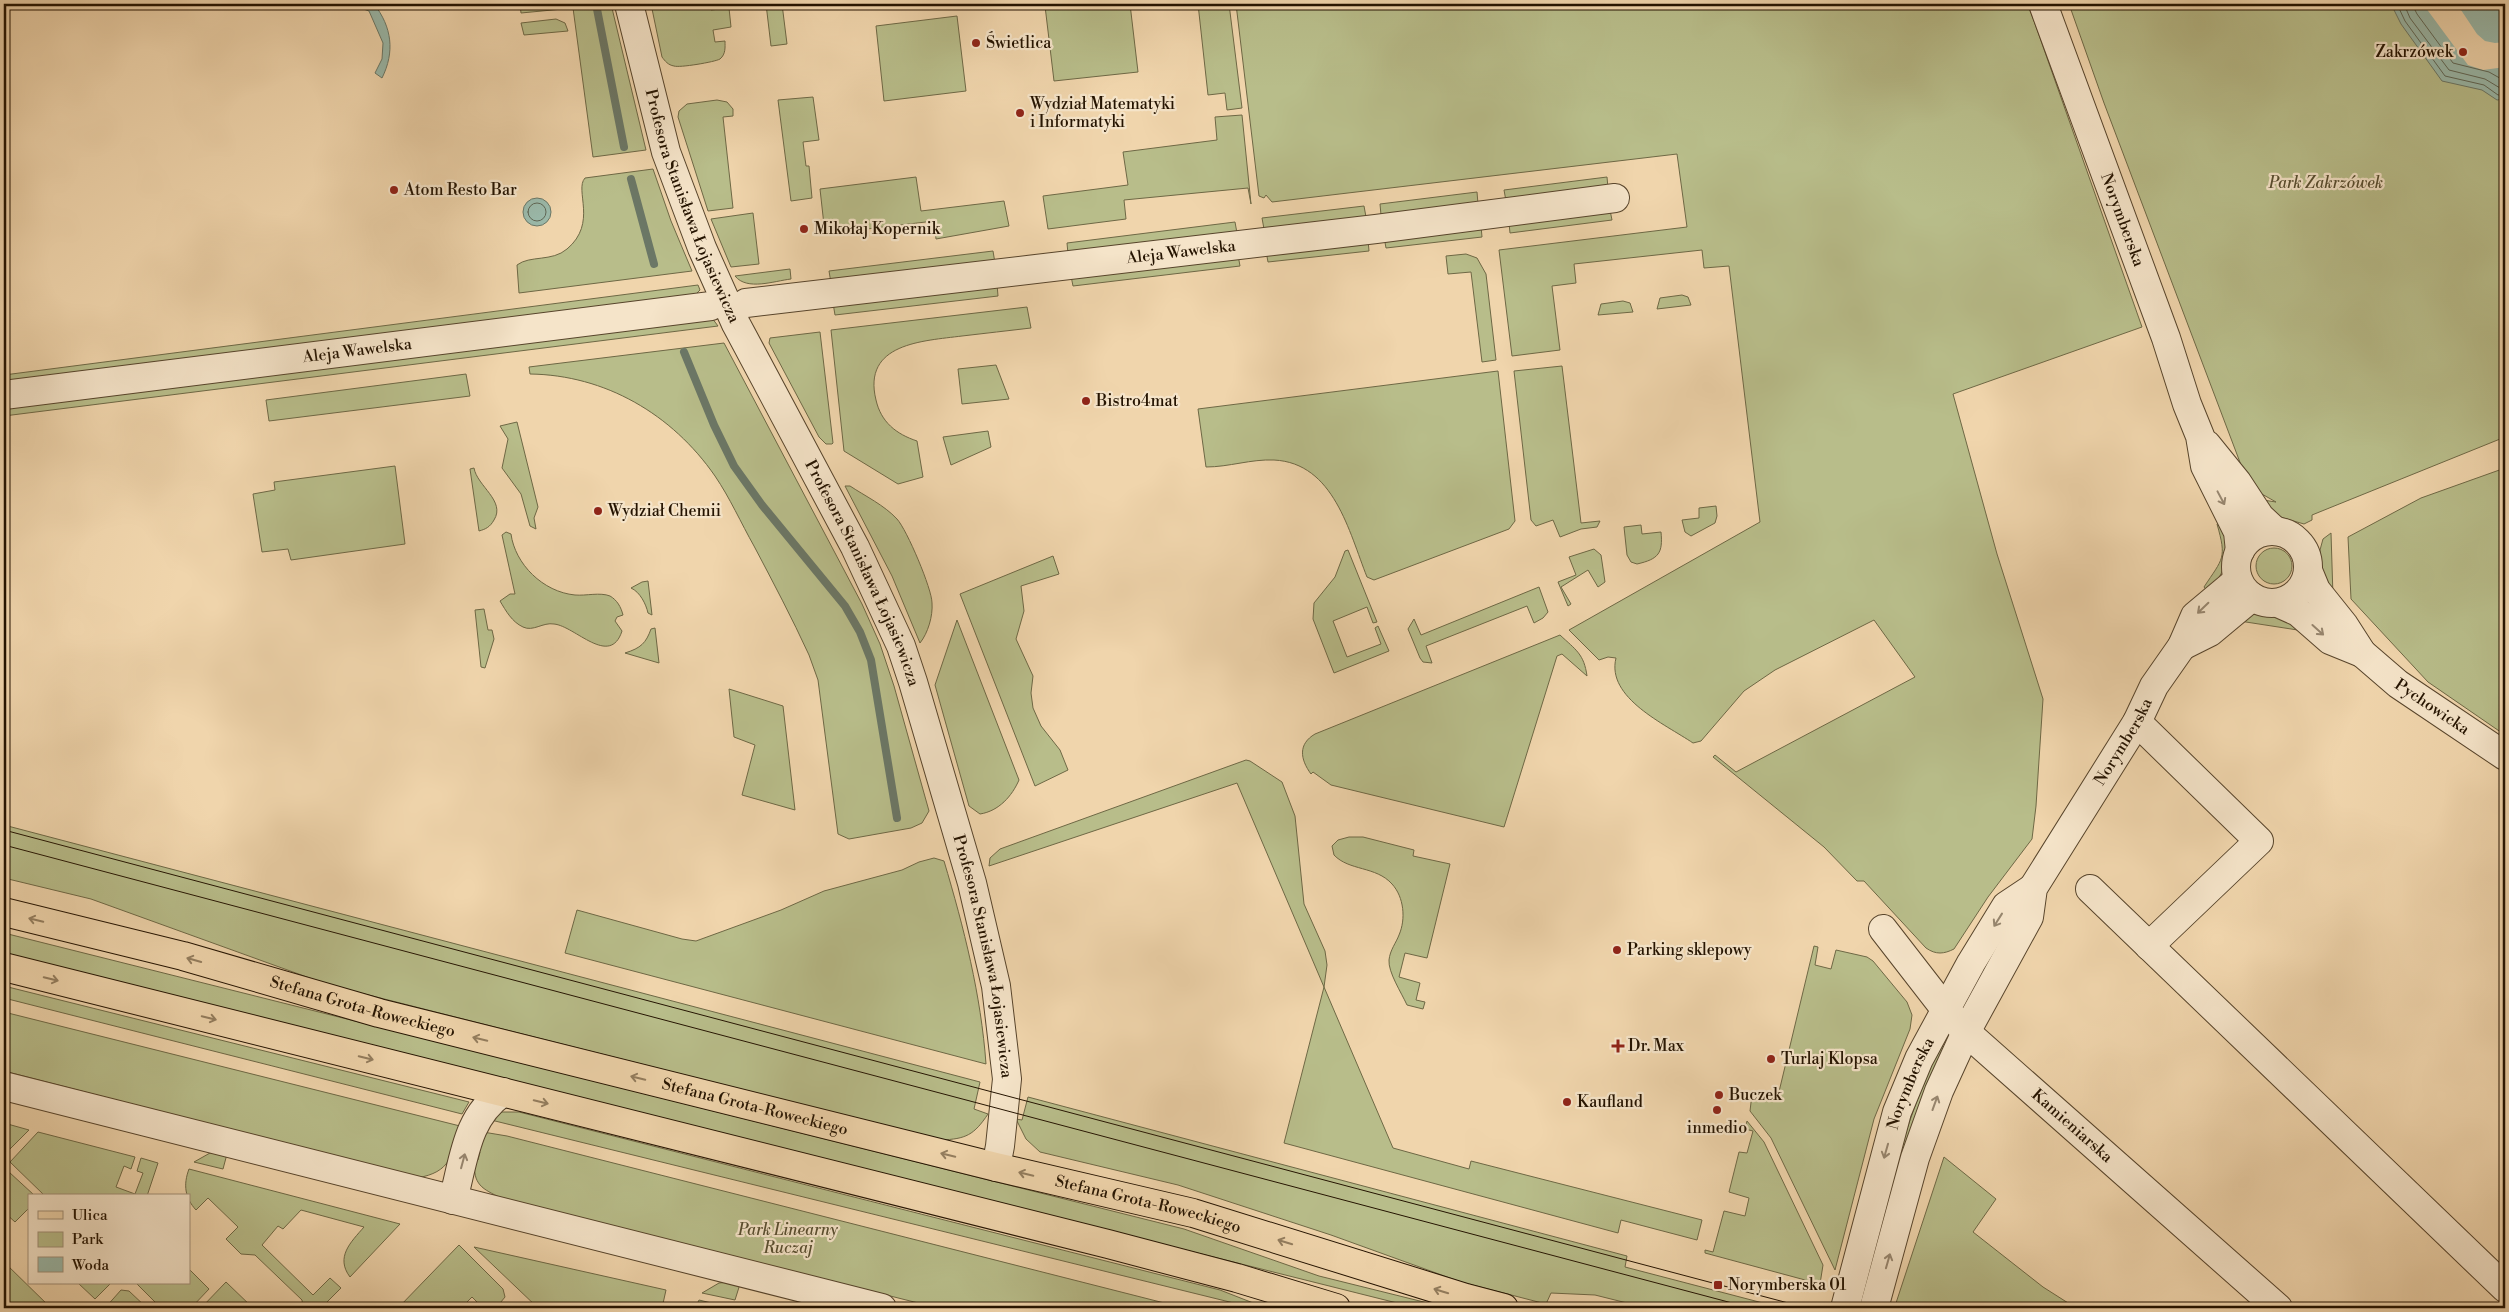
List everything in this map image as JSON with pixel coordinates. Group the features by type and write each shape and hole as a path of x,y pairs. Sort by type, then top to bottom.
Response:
{"main road":[{"name":"Stefana Grota-Roweckiego","path":"4,912 182,956 379,1014 996,1167 1193,1213 1466,1298 1504,1308"},
{"path":"4,967 1108,1244 1237,1278 1336,1308"}],"street":[{"name":"Profesora Stanisława Łojasiewicza","path":"629,4 666,152 702,248 736,324 855,547 901,646 913,682 972,883 996,986 1006,1079 1000,1146 996,1167"},
{"name":"Norymberska","path":"2043,4 2166,338 2187,404 2200,436 2205,466 2238,532 2240,551"},
{"name":"Aleja Wawelska","path":"746,303 1376,229 1615,198"},
{"name":"Aleja Wawelska","path":"4,395 711,306"},
{"name":"Norymberska","path":"2200,436 2237,482 2260,517 2275,531"},
{"path":"2275,531 2286,533 2302,545 2306,554 2309,573 2298,593 2278,603 2269,604 2245,588 2236,570 2240,551 2254,535 2275,531"},
{"name":"Pychowicka","path":"2309,573 2316,590 2344,624 2362,653 2398,684 2505,756"},
{"name":"Norymberska","path":"1874,1308 1915,1158 1939,1091 1966,1032 2029,917 2033,888 2137,722 2154,686 2182,646 2194,616 2245,588"},
{"name":"Pychowicka","path":"2278,603 2298,612 2330,640 2362,653"},
{"path":"2137,722 2259,841 2149,946"},
{"name":"Norymberska","path":"1844,1308 1897,1112 1920,1059 1945,1009 2006,906 2033,888"},
{"path":"2090,889 2505,1288"},
{"name":"Kamieniarska","path":"1883,929 1945,1009 1966,1032 2278,1308"},
{"path":"4,1086 882,1308"},
{"path":"453,1200 474,1123 486,1105 503,1092"}],"green space":[{"path":"520,4 611,4 646,150 593,157 573,8 521,13"},
{"path":"651,4 711,4 711,10 729,8 731,27 713,30 715,42 725,41 725,50 722,57 711,62 689,65 677,66 668,64 662,57"},
{"path":"766,4 782,4 787,44 771,46"},
{"path":"1061,4 1130,4 1138,72 1054,81 1045,6"},
{"path":"1198,4 1229,4 1242,108 1227,110 1225,93 1208,95"},
{"path":"1236,4 2028,4 2142,327 1953,394 1997,554 2043,699 2032,839 1988,897 1954,949 1940,953 1926,948 1864,881 1857,881 1824,847 1713,757 1715,755 1736,772 1915,677 1874,620 1775,670 1744,691 1701,741 1693,743 1640,708 1629,697 1620,685 1615,672 1616,658 1608,657 1599,660 1569,630 1760,522 1729,266 1704,268 1702,250 1574,264 1576,283 1552,286 1560,350 1512,356 1499,250 1687,227 1677,154 1272,202 1266,195 1264,198 1259,196"},
{"name":"Park Zakrzówek","path":"2069,4 2505,4 2505,437 2312,515 2312,520 2304,524 2273,515 2263,500 2276,502 2253,489 2241,465 2104,103"},
{"path":"957,16 966,91 884,101 876,26"},
{"path":"556,19 565,23 568,31 524,35 521,23"},
{"path":"813,97 819,140 803,142 806,166 809,166 812,198 791,201 778,100"},
{"path":"717,100 727,102 733,109 733,116 723,117 733,208 708,211 678,117 679,111 687,104"},
{"path":"1242,115 1251,204 1248,188 1124,200 1126,219 1048,229 1043,196 1128,185 1123,152 1217,140 1215,117"},
{"path":"653,169 671,221 692,271 519,293 517,265 528,260 555,256 567,249 576,239 581,229 583,218 582,183 585,178"},
{"path":"916,177 921,211 1004,201 1009,226 936,239 934,221 825,234 820,189"},
{"path":"1607,177 1608,188 1506,201 1504,190"},
{"path":"1477,192 1478,204 1381,215 1380,204"},
{"path":"1364,206 1366,217 1264,229 1262,218"},
{"path":"1610,210 1612,220 1510,233 1509,223"},
{"path":"753,213 759,264 731,267 711,219"},
{"path":"1235,222 1237,233 1068,254 1067,243"},
{"path":"1481,226 1482,237 1386,248 1384,237"},
{"path":"1368,240 1369,251 1268,262 1266,251"},
{"path":"993,251 995,263 831,283 829,271"},
{"path":"1466,254 1477,258 1486,274 1496,360 1482,362 1471,272 1448,274 1446,256"},
{"path":"1238,255 1240,266 1073,286 1071,276"},
{"path":"790,269 791,279 769,283 746,283 740,281 735,276"},
{"path":"997,284 998,296 835,315 833,303"},
{"path":"698,285 700,290 694,296 4,386 4,375"},
{"path":"1682,295 1688,297 1691,305 1657,309 1660,298"},
{"path":"1623,301 1630,303 1633,312 1598,315 1601,304"},
{"path":"1027,307 1031,328 914,343 899,348 887,356 878,367 874,381 878,408 890,426 902,435 917,441 923,477 898,484 844,451 831,330"},
{"path":"712,318 718,326 4,416 4,408"},
{"path":"820,332 832,444 826,444 819,437 769,343 770,338"},
{"path":"724,343 862,604 880,644 894,686 929,811 922,823 911,828 849,839 838,834 818,680 809,655 731,502 715,476 698,454 678,434 634,402 610,390 584,382 558,376 530,374 529,367"},
{"path":"996,365 1009,399 962,404 958,369"},
{"path":"1562,366 1581,523 1600,521 1597,527 1581,529 1560,537 1553,520 1536,526 1531,520 1514,371"},
{"path":"1498,371 1515,521 1509,529 1374,580 1367,577 1336,503 1325,486 1311,473 1294,464 1274,460 1206,467 1198,409"},
{"path":"466,374 470,396 269,421 266,400"},
{"path":"517,422 538,507 534,518 536,529 530,526 521,494 502,468 508,439 500,426"},
{"path":"988,431 991,447 951,465 943,437"},
{"path":"395,466 405,544 291,560 288,549 262,552 253,494 275,490 274,482"},
{"path":"474,468 476,475 494,500 497,513 488,527 479,531 470,469"},
{"path":"2505,468 2505,735 2428,682 2351,599 2348,537 2421,498"},
{"path":"845,486 850,486 892,514 901,525 912,547 924,573 932,603 929,624 920,643 892,576"},
{"path":"1716,506 1717,516 1715,523 1691,536 1685,532 1682,520 1699,518 1699,508"},
{"path":"2225,519 2227,558 2221,574 2208,592 2204,587 2219,564 2222,552 2217,524"},
{"path":"1641,525 1642,534 1661,532 1661,545 1655,557 1637,564 1631,562 1627,555 1624,527"},
{"path":"506,532 511,534 518,556 525,566 532,575 542,582 563,593 606,595 615,600 623,615 617,617 615,621 622,631 616,641 609,646 601,646 562,626 546,624 527,628 519,625 512,619 500,601 510,594 515,594 502,535"},
{"path":"2331,533 2333,597 2323,583 2320,550 2323,539"},
{"path":"2274,548 2286,554 2292,566 2286,578 2274,584 2262,578 2256,566 2262,554"},
{"path":"1594,549 1601,555 1605,582 1598,587 1588,570 1561,587 1571,604 1568,606 1558,582 1576,575 1569,557"},
{"path":"1348,550 1377,622 1373,623 1367,607 1333,621 1347,657 1381,644 1375,628 1378,626 1389,651 1334,673 1313,619 1314,603 1335,577 1345,551"},
{"path":"1053,556 1059,574 1021,586 1024,611 1016,639 1033,676 1031,693 1033,708 1041,726 1060,750 1068,770 1035,786 960,594"},
{"path":"648,581 652,615 648,613 640,595 631,588"},
{"path":"1539,587 1548,612 1543,618 1534,623 1527,606 1426,646 1432,663 1423,662 1420,658 1408,629 1414,619 1421,635"},
{"path":"484,609 488,630 492,630 494,639 485,668 481,667 475,610"},
{"path":"2250,614 2283,616 2304,631 2233,620"},
{"path":"957,620 1019,780 1013,792 1004,802 993,810 980,814 969,806 935,685"},
{"path":"655,628 659,663 625,653 642,644 651,629"},
{"path":"1560,635 1581,657 1587,676 1562,654 1557,656 1504,827 1331,785 1313,772 1311,774 1307,768 1302,752 1303,747 1309,738 1315,734"},
{"path":"729,689 783,706 795,810 742,795 755,745 734,737"},
{"path":"1246,760 1282,782 1295,816 1304,904 1325,951 1327,965 1324,987 1237,783 989,866 990,858 1000,849"},
{"path":"4,825 980,1082 974,1109 988,1114 978,1127 969,1134 963,1137 941,1140 329,985 91,899 4,878"},
{"path":"1349,837 1363,837 1414,850 1413,856 1450,864 1427,958 1405,953 1399,977 1420,983 1416,1000 1425,1002 1423,1009 1407,1005 1389,965 1391,953 1403,922 1403,908 1399,895 1386,878 1371,871 1347,864 1334,855 1332,846 1338,840"},
{"path":"934,858 944,861 965,936 976,987 986,1064 565,953 577,910 682,939 696,941 781,910 824,891 902,870 919,862"},
{"path":"4,933 1184,1229 1319,1276 1448,1308 1417,1308 4,954"},
{"path":"1814,946 1818,947 1815,965 1831,969 1836,950 1867,957 1873,961 1907,1002 1912,1015 1910,1029 1874,1119 1835,1270 1771,1138 1750,1111 1752,1094 1777,1100"},
{"path":"4,986 469,1102 462,1114 4,998"},
{"path":"1324,987 1393,1148 1469,1169 1471,1161 1702,1220 1697,1240 1621,1220 1618,1233 1284,1143"},
{"path":"4,1012 460,1126 455,1146 443,1167 437,1172 417,1178 4,1071"},
{"path":"1942,1046 1944,1048 1870,1293 1863,1291 1895,1167 1915,1106"},
{"path":"1028,1097 1627,1256 1625,1267 1782,1308 1647,1308 1595,1295 1551,1293 1546,1304 1461,1282 1331,1235 1178,1185 1040,1152 1026,1139 1016,1119 1022,1120"},
{"path":"502,1112 519,1112 1220,1290 1266,1308 1254,1308 491,1120"},
{"path":"1747,1121 1764,1142 1823,1265 1820,1284 1705,1253 1705,1250 1713,1252 1724,1211 1745,1216 1749,1198 1729,1192 1739,1152 1747,1153 1753,1131 1745,1129"},
{"path":"4,1123 29,1130 4,1155"},
{"path":"38,1132 135,1157 131,1169 124,1166 116,1187 135,1194 43,1194 10,1162"},
{"name":"Park Linearny Ruczaj","path":"483,1132 507,1136 1184,1308 938,1308 501,1198 484,1189 477,1181 475,1175 475,1160 478,1160 480,1152 478,1151"},
{"path":"219,1152 227,1154 223,1169 194,1162 210,1153"},
{"path":"1944,1157 1996,1199 1973,1232 2043,1287 2076,1308 1917,1308 1896,1303"},
{"path":"141,1158 158,1163 148,1194 135,1194 143,1173 137,1171"},
{"path":"189,1169 400,1224 350,1277 344,1263 344,1256 350,1244 364,1227 301,1210 283,1229 278,1226 262,1245 313,1295 330,1278 341,1288 321,1308 303,1308 302,1300 255,1255 241,1254 226,1239 238,1227 208,1198 196,1210 190,1202 190,1194 187,1194 186,1180"},
{"path":"4,1171 9,1172 33,1194 28,1194 28,1209 15,1222 4,1212"},
{"path":"459,1245 503,1289 505,1297 496,1308 483,1308 472,1297 461,1308 398,1308"},
{"path":"474,1247 666,1290 662,1308 538,1308"},
{"path":"4,1262 51,1308 4,1308"},
{"path":"190,1270 209,1289 191,1308 161,1308 137,1284 190,1284"},
{"path":"226,1282 253,1308 201,1308"},
{"path":"719,1283 740,1284 735,1300 702,1293"},
{"path":"79,1284 110,1284 95,1299"},
{"path":"121,1290 129,1291 147,1308 105,1308"},
{"path":"699,1300 732,1308 695,1308"}],"water":[{"path":"350,4 374,4 385,22 390,40 390,49 389,59 382,78 375,73 382,59 383,43 369,11"},
{"name":"Zakrzówek","path":"2391,4 2505,4 2505,99 2497,100 2482,90 2442,81 2401,24"},
{"path":"537,198 547,202 551,212 547,222 537,226 527,222 523,212 527,202"}],"pier":[{"path":"2423,4 2457,4 2477,34 2485,41 2505,42 2505,67 2483,70 2468,65"}],"waterway":[{"path":"596,4 624,147"},
{"path":"631,179 654,264"},
{"path":"684,352 714,425 734,466 762,505 845,606 860,632 871,660 897,818"}],"tram line":[{"path":"4,830 1807,1308"},
{"path":"4,845 1751,1308"}],"place":[{"name":"Świetlica","path":"976,43"},
{"name":"Zakrzówek","path":"2463,52"},
{"name":"Wydział Matematyki i Informatyki","path":"1020,113"},
{"name":"Atom Resto Bar","path":"394,190"},
{"name":"Mikołaj Kopernik","path":"804,229"},
{"name":"Bistro4mat","path":"1086,401"},
{"name":"Wydział Chemii","path":"598,511"},
{"name":"Parking sklepowy","path":"1617,950"},
{"name":"Dr. Max","path":"1618,1046"},
{"name":"Turlaj Klopsa","path":"1771,1059"},
{"name":"Buczek","path":"1719,1095"},
{"name":"Kaufland","path":"1567,1102"},
{"name":"inmedio","path":"1717,1110"},
{"name":"Norymberska 01","path":"1718,1285"}]}
